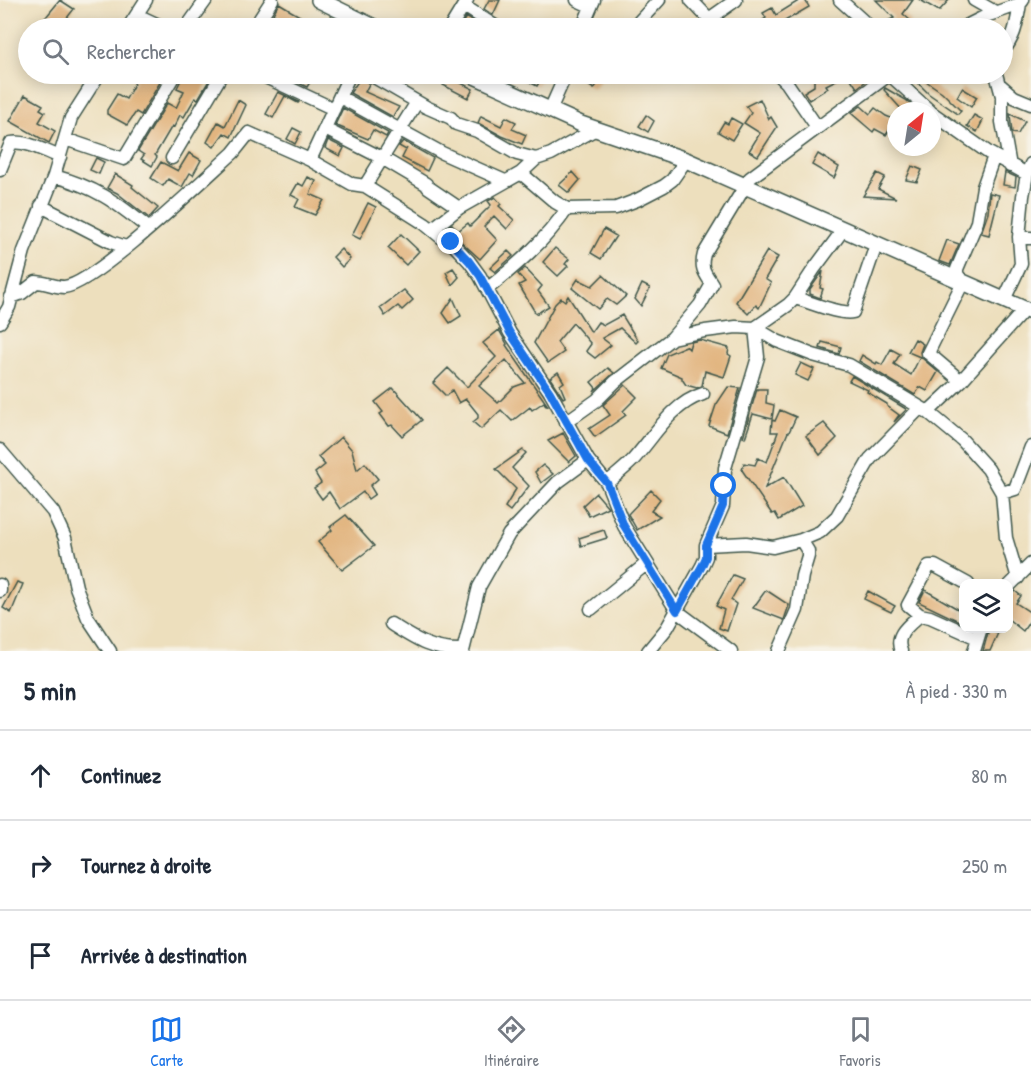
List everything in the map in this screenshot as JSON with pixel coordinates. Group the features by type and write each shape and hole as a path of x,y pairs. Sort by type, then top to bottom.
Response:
{"street":[{"path":"135,18 146,0"},
{"path":"193,18 206,0"},
{"path":"260,18 272,0"},
{"path":"577,0 592,3 586,18"},
{"path":"642,18 659,0"},
{"path":"691,0 708,18"},
{"path":"710,18 736,0"},
{"path":"840,0 860,18"},
{"path":"974,0 995,12"},
{"path":"322,1 355,18"},
{"path":"983,18 1021,2"},
{"path":"1013,39 1021,2"},
{"path":"456,18 465,3 485,18"},
{"path":"137,15 143,18"},
{"path":"0,322 5,316 24,251 54,176 75,111 93,84"},
{"path":"65,139 124,159 169,84"},
{"path":"172,158 216,84"},
{"path":"286,84 401,129 442,153 505,181"},
{"path":"310,160 346,84"},
{"path":"386,84 451,118 456,124 477,131 517,154 536,159"},
{"path":"492,84 596,129 686,160 1028,311 961,381 924,410 870,459 832,523 820,532 801,540 773,547 746,543 706,545"},
{"path":"550,110 562,84"},
{"path":"788,84 817,127"},
{"path":"566,422 597,400 615,382 672,338 700,305 712,284 702,269 704,254 743,187 760,169 876,84"},
{"path":"901,84 920,102"},
{"path":"999,84 1002,96 1002,122 1010,166"},
{"path":"1002,84 1014,97 1031,104"},
{"path":"364,186 417,102"},
{"path":"941,119 994,156 1028,176 1025,237 1021,264 1004,300"},
{"path":"324,129 382,158 446,197 459,208"},
{"path":"439,231 459,208 521,172 536,159 551,154 596,129"},
{"path":"11,297 22,293 36,282 66,287 113,259 233,153 246,134 251,133 310,160 352,184 364,186 439,231 469,261 510,333 550,392 588,460 607,483 624,526 677,611 731,651"},
{"path":"0,170 11,143 28,145 60,157"},
{"path":"963,282 957,274 957,269 977,222 983,187 994,156"},
{"path":"521,172 555,202 567,209 616,208 637,200 672,180 686,160"},
{"path":"54,176 75,181 102,193 148,228"},
{"path":"41,206 111,242 126,247"},
{"path":"487,289 522,261 552,232 567,209"},
{"path":"755,328 795,298 843,230"},
{"path":"795,298 850,313 856,310 876,244"},
{"path":"961,381 928,353 963,282"},
{"path":"672,338 736,327 755,328 777,341 813,355 849,365 924,410 969,447 988,469 1002,493 1006,538 1018,578"},
{"path":"648,651 667,628 702,566 706,557 706,545 723,506 725,468 758,357 755,328"},
{"path":"607,483 631,462 679,406 704,394"},
{"path":"1002,493 1015,489 1031,447"},
{"path":"0,450 53,512 65,538 76,587 88,618 110,651"},
{"path":"391,624 419,642 430,646 445,650 463,650 479,587 509,534 558,482 588,460"},
{"path":"779,651 797,610 802,576 808,556 808,551 801,540"},
{"path":"591,609 646,564"},
{"path":"1013,582 1031,564"},
{"path":"959,579 935,566 929,566 908,605 920,615 959,626"},
{"path":"0,585 0,591"},
{"path":"901,651 898,639 920,615"},
{"path":"974,651 979,633"}],"building":[{"path":"60,0 74,9 67,18 45,18"},
{"path":"489,0 500,0 493,15 484,9"},
{"path":"800,0 805,0 809,7 790,18 766,18 763,13 772,8 776,15"},
{"path":"876,0 913,0 903,14 908,18 894,18"},
{"path":"920,0 949,0 939,11"},
{"path":"279,3 303,18 280,18 273,14"},
{"path":"134,84 159,84 141,115 136,112 127,125 107,114 117,94 126,99"},
{"path":"179,84 207,84 198,99 195,98 184,117 180,115 174,127 172,126 155,155 157,157 152,166 141,159 144,155 138,151 167,103 176,108 184,91 177,88"},
{"path":"356,84 369,84 365,92 399,107 393,117 350,93"},
{"path":"463,84 473,89 468,98 443,85"},
{"path":"586,84 597,84 594,89"},
{"path":"814,84 828,84 826,85 828,88 809,100 804,92"},
{"path":"919,84 930,84 961,111 958,114"},
{"path":"885,88 908,102 895,102 884,90"},
{"path":"962,88 977,97 971,107 957,97"},
{"path":"278,92 299,102 285,96 273,118 266,114"},
{"path":"25,95 43,105 40,109 45,112 39,122 55,131 49,143 10,121"},
{"path":"760,99 769,119 771,117 777,127 758,156 749,151 760,133 744,123 751,113 746,106"},
{"path":"238,100 246,105 231,137 224,133 214,147 207,142 218,122 225,126"},
{"path":"861,106 870,114 875,108 887,116 887,134 875,129 873,132 851,113"},
{"path":"343,108 388,133 386,137 373,130 368,139 335,125"},
{"path":"1010,114 1025,121 1018,134 1012,133"},
{"path":"646,115 654,121 648,132 639,126"},
{"path":"974,115 983,120 977,132 967,126"},
{"path":"481,116 501,126 506,117 516,122 512,129 526,135 522,144 478,123"},
{"path":"731,118 742,124 732,140 718,132 724,122 728,124"},
{"path":"293,128 301,132 295,144 287,139"},
{"path":"328,140 344,148 340,156 325,148"},
{"path":"403,141 433,158 427,171 402,158 406,150 399,146"},
{"path":"189,153 201,160 193,175 190,173 182,187 168,179 163,186 151,178 161,162 178,171"},
{"path":"818,154 839,167 834,178 812,165"},
{"path":"96,158 104,162 99,174 90,170"},
{"path":"912,166 922,170 917,182 906,180"},
{"path":"573,172 580,180 569,193 559,185"},
{"path":"1005,172 1016,177 1015,187 1003,185"},
{"path":"877,173 885,177 878,189 896,198 863,196"},
{"path":"115,174 133,185 132,187 158,208 149,218 107,188"},
{"path":"308,177 316,181 310,194 324,200 315,215 295,207 299,199 291,195 298,183 303,186"},
{"path":"990,193 999,195 989,235 981,233 988,213"},
{"path":"495,197 501,204 499,206 514,220 507,229 494,216 484,226 497,240 480,259 446,228 452,224 458,231 468,223 470,226 491,205 488,201"},
{"path":"368,203 376,207 360,239 352,235"},
{"path":"604,229 616,236 601,259 591,253"},
{"path":"401,234 419,251 406,265 388,248"},
{"path":"947,240 959,244 950,265 939,261"},
{"path":"555,248 569,259 565,264 568,266 558,276 543,262"},
{"path":"341,249 350,259 342,267 333,257"},
{"path":"508,251 513,256 495,272 490,268"},
{"path":"767,251 778,257 765,279 771,283 759,308 756,305 748,314 736,302"},
{"path":"453,268 459,277 452,285 446,272"},
{"path":"525,268 542,286 538,291 549,306 536,314 519,285 525,282 518,274"},
{"path":"823,271 820,288 823,289 820,298 810,294 810,289"},
{"path":"603,275 626,296 616,305 607,299 598,309 572,288 578,279 592,286"},
{"path":"642,284 650,288 641,306 635,299"},
{"path":"404,290 413,300 402,310 398,306 385,316 380,308"},
{"path":"568,296 591,332 598,322 604,325 622,315 638,341 636,343 620,328 602,338 611,345 595,358 586,351 591,344 573,323 557,342 564,352 548,363 534,343 555,304 561,298 565,301"},
{"path":"453,298 461,316 450,323 443,313"},
{"path":"499,330 506,345 548,406 544,402 532,410 530,407 512,421 501,410 481,429 473,422 478,418 478,414 466,399 459,403 452,390 446,396 433,383 448,368 467,387 496,357 483,343","holes":["506,360 525,383 514,387 498,403 479,386"]},
{"path":"915,339 923,344 921,357 938,372 927,391 920,387 915,395 859,361 862,355 882,365 891,349 900,354 894,364 911,375 920,357 908,352"},
{"path":"700,340 729,348 728,354 731,356 724,377 705,371 702,386 697,388 686,385 682,377 661,368 667,354 686,346 689,349 691,342"},
{"path":"822,342 841,347 839,354 820,348"},
{"path":"801,363 814,369 808,381 795,375"},
{"path":"608,368 614,373 594,391 596,388 591,382"},
{"path":"558,372 564,382 560,385 565,397 563,398 550,378"},
{"path":"852,376 906,410 894,422 899,415 887,404 867,392 868,390 849,381"},
{"path":"625,385 637,397 623,411 626,415 595,437 589,429 610,415 603,405"},
{"path":"728,387 740,388 727,433 709,426 716,405"},
{"path":"393,388 422,420 402,436 392,425 389,426 380,414 383,412 375,402"},
{"path":"757,389 767,389 766,403 774,405 772,419 753,414 745,438 743,437"},
{"path":"780,410 796,417 765,488 784,477 802,506 779,520 775,513 772,514 742,470 744,463 755,465 758,458 767,462 778,432 771,432 772,420 775,421"},
{"path":"824,423 837,438 820,455 806,436"},
{"path":"563,433 576,456 569,462 548,441"},
{"path":"341,437 352,450 357,470 365,463 378,479 370,486 375,494 368,499 363,492 340,509 329,492 322,499 314,488 321,483 315,473 325,465 318,457"},
{"path":"523,450 526,453 512,468 529,486 510,511 505,507 516,489 496,469"},
{"path":"543,465 553,474 541,483 535,472"},
{"path":"651,490 660,499 651,511 660,516 637,530 628,514"},
{"path":"596,493 608,507 589,516 583,505"},
{"path":"346,515 374,546 342,570 318,542 332,530 330,527"},
{"path":"604,530 607,538 581,546 579,538"},
{"path":"733,575 743,579 731,600 736,604 727,631 719,628 724,610 716,606"},
{"path":"17,582 23,584 11,613 3,608"},
{"path":"766,590 789,605 784,620 753,608"},
{"path":"925,590 959,610 959,621 919,602"},
{"path":"868,591 895,606 891,612 864,599"},
{"path":"1015,591 1021,596 1016,603 1031,613 1031,619 1023,631 1013,623 1013,592"},
{"path":"988,633 998,633 990,651 983,651"}],"route":[{"path":"451,242 480,276 510,333 550,392 588,460 607,483 624,526 677,611 706,557 706,545 723,506 724,486"}]}
